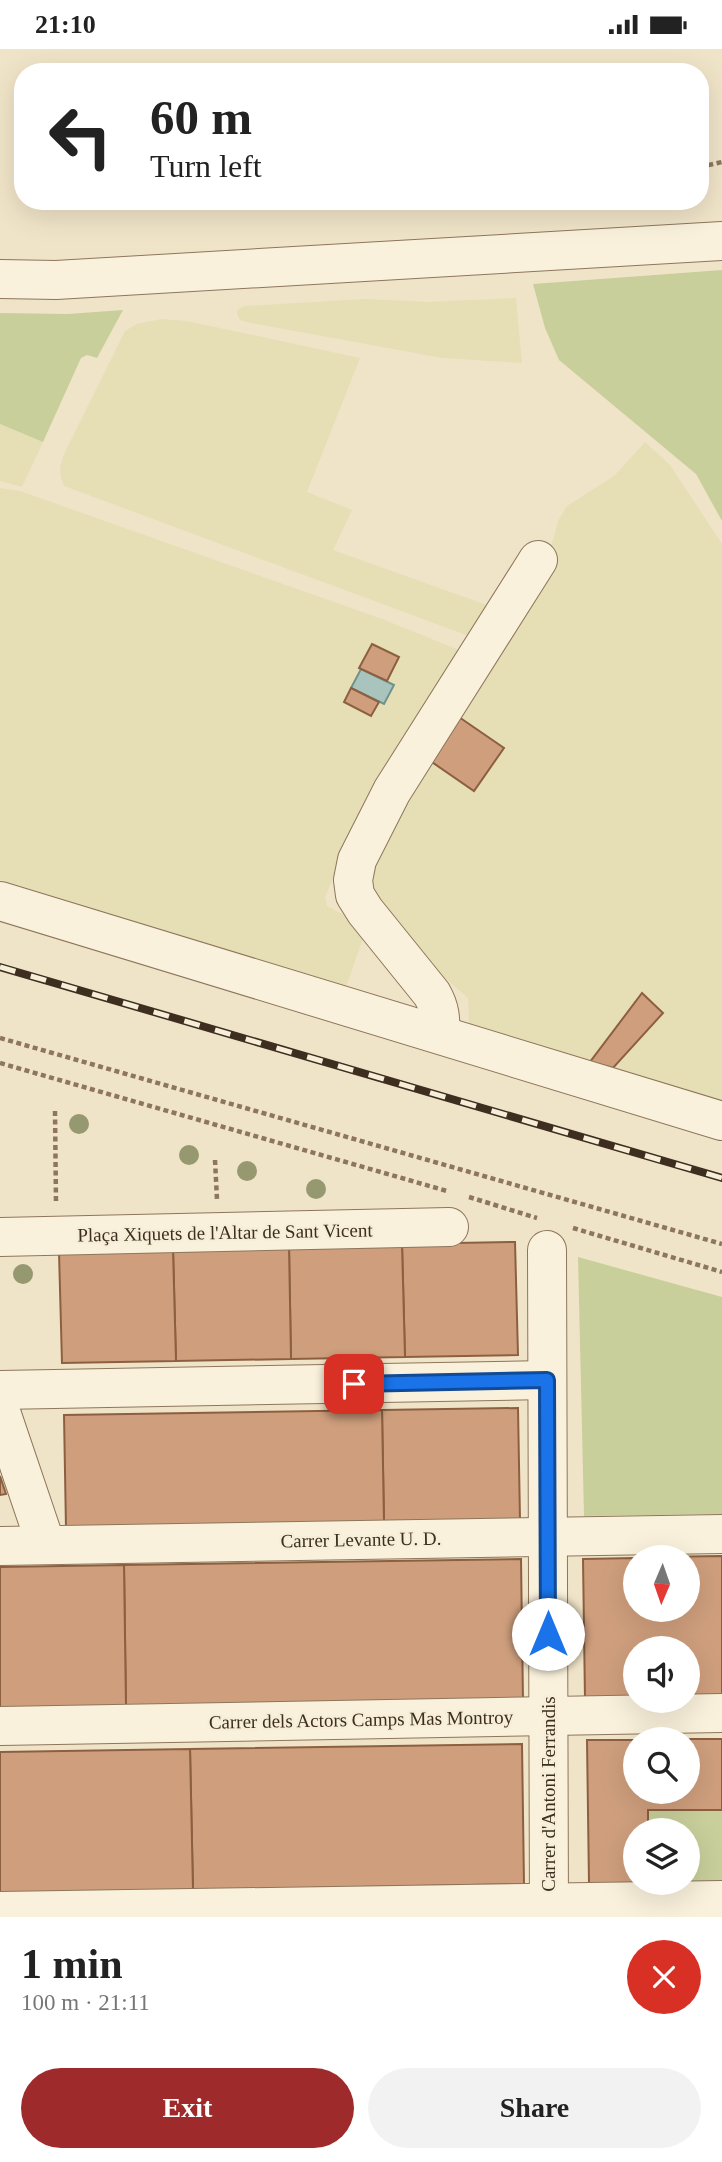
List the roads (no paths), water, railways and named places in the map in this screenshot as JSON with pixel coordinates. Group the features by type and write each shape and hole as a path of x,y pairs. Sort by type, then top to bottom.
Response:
{"street":[{"path":"0,279 70,279 722,241"},
{"path":"440,1034 439,1007 432,994 355,895 353,880 357,860 392,792 538,560"},
{"path":"0,901 722,1121"},
{"name":"Plaça Xiquets de l'Altar de Sant Vicent","path":"0,1237 57,1236 454,1205"},
{"name":"Carrer d'Antoni Ferrandis","path":"548,1909 547,1380 550,1231"},
{"path":"0,1391 547,1380"},
{"path":"0,1409 46,1545"},
{"name":"Carrer Levante U. D.","path":"0,1546 722,1534"},
{"name":"Carrer dels Actors Camps Mas Montroy","path":"0,1726 722,1713"},
{"path":"0,1911 548,1909 722,1900"}],"water":[{"path":"361,669 394,685 384,704 351,688"}],"railway":[{"path":"0,967 722,1178"}]}
